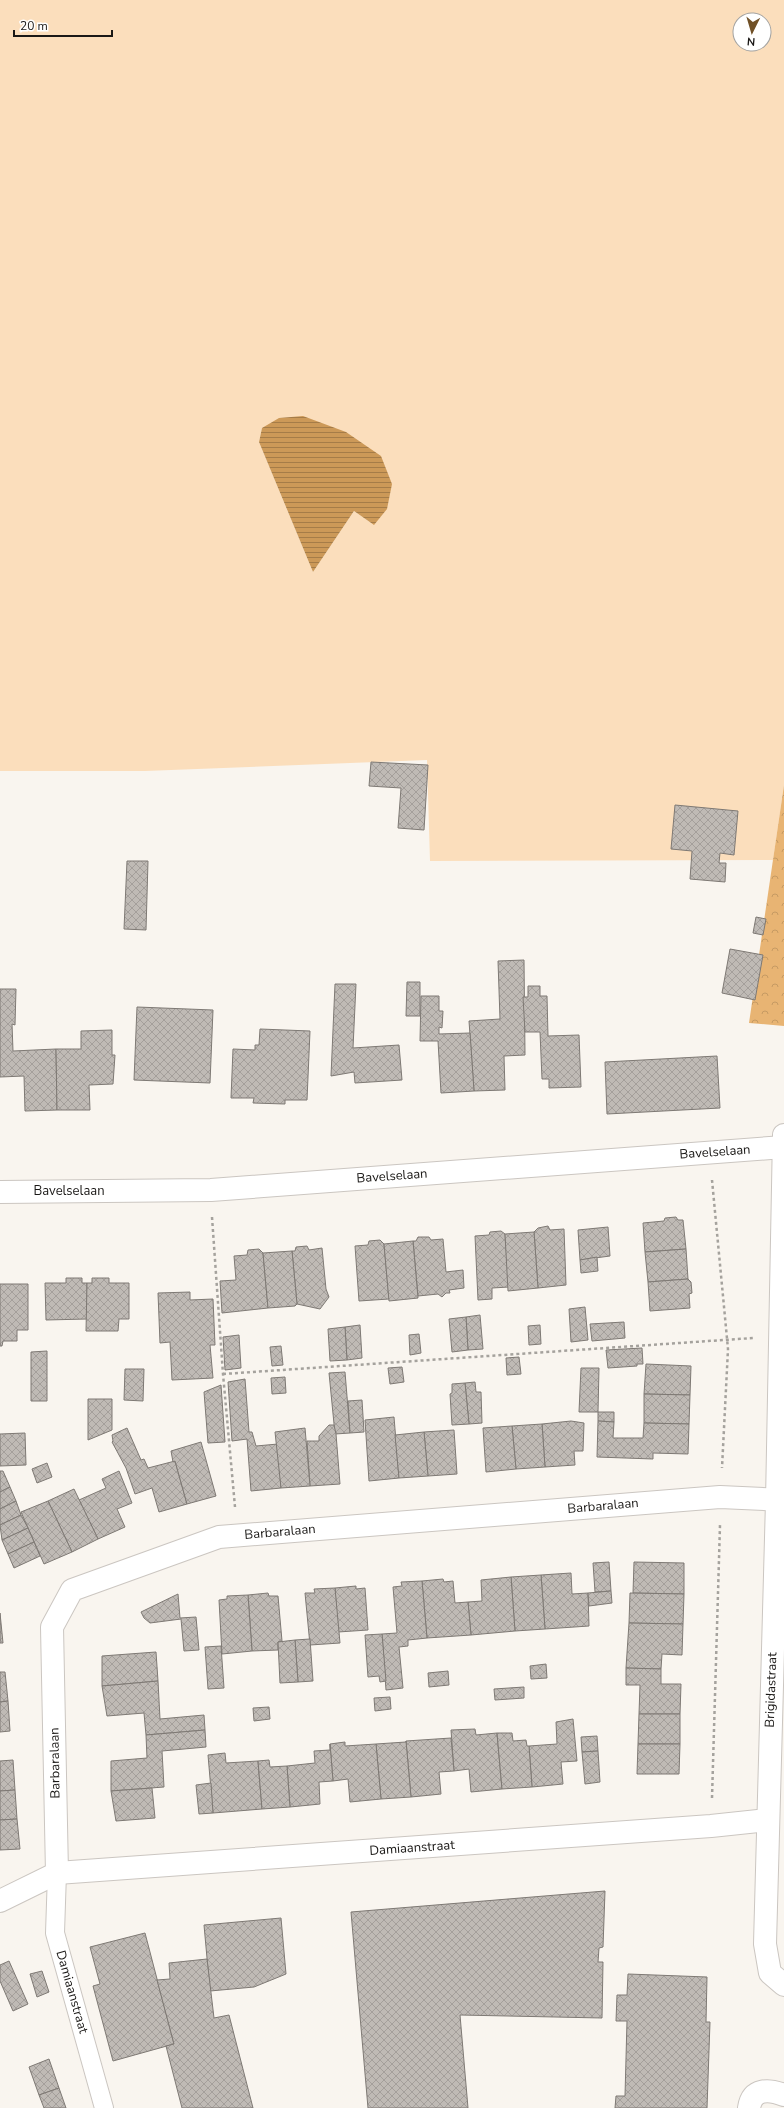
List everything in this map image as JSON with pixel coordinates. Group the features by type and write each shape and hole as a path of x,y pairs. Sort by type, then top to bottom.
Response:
{"street":[{"name":"Bavelselaan","path":"0,1192 211,1190 784,1143"},
{"name":"Brigidastraat","path":"784,1143 781,1337 781,1500 767,1820 765,1944 770,1973 784,1985"},
{"name":"Barbaralaan","path":"57,1873 52,1627 72,1590 219,1538 720,1497 781,1500"},
{"name":"Damiaanstraat","path":"0,1901 57,1873 695,1828 767,1820"},
{"path":"750,2108 755,2094 762,2090 770,2090 784,2095"}],"lane":[{"name":"Damiaanstraat","path":"57,1873 55,1933 104,2108"}],"path":[{"path":"211,1190 223,1374 237,1536"},
{"path":"223,1374 781,1337"}],"shaded area":[{"path":"0,0 784,0 784,785 773,860 430,861 427,760 145,771 0,771","holes":["262,428 374,525 354,511 313,572 259,442"]},
{"path":"303,416 346,432 381,456 392,484 387,509 374,525 354,511 313,572 259,442 262,428 279,418"}],"green space":[{"path":"784,785 784,1026 749,1023"}],"building":[{"path":"371,762 428,765 424,830 398,828 401,788 369,786"},
{"path":"675,805 738,811 734,855 720,853 719,863 726,863 725,882 690,879 692,851 671,849"},
{"path":"127,861 148,861 146,930 124,929"},
{"path":"756,917 766,919 763,935 753,933"},
{"path":"730,949 763,955 755,1000 722,993"},
{"path":"524,960 525,1055 504,1056 505,1090 474,1091 469,1021 500,1019 498,961"},
{"path":"407,982 420,982 420,1016 406,1016"},
{"path":"335,984 356,984 353,1048 399,1045 402,1080 355,1083 354,1072 331,1076"},
{"path":"528,986 540,986 540,996 547,996 548,1036 579,1035 581,1087 549,1088 549,1079 542,1079 540,1032 525,1032 523,997 528,997"},
{"path":"0,989 16,989 15,1025 12,1024 13,1051 56,1049 57,1110 25,1111 24,1076 0,1077"},
{"path":"421,996 439,996 439,1011 443,1011 442,1028 439,1027 439,1034 470,1033 474,1091 441,1093 438,1041 420,1041"},
{"path":"137,1007 213,1010 210,1083 134,1080"},
{"path":"260,1029 310,1031 307,1100 285,1100 285,1104 253,1103 254,1098 231,1098 233,1049 255,1050 255,1045 259,1045"},
{"path":"112,1030 112,1055 115,1055 113,1084 89,1085 90,1110 57,1110 56,1049 81,1049 81,1031"},
{"path":"717,1056 720,1108 607,1114 605,1062"},
{"path":"676,1217 678,1220 683,1220 686,1249 645,1252 643,1223 664,1221 665,1218"},
{"path":"548,1226 550,1230 564,1229 566,1285 538,1288 534,1232 538,1228"},
{"path":"608,1227 610,1256 580,1260 578,1230"},
{"path":"501,1231 505,1234 509,1287 492,1288 492,1299 478,1300 475,1236 489,1235 490,1232"},
{"path":"534,1232 538,1288 508,1291 505,1234"},
{"path":"418,1237 429,1237 431,1240 443,1239 446,1272 463,1270 464,1288 449,1290 450,1293 446,1293 442,1297 438,1294 418,1296 413,1241 416,1241"},
{"path":"380,1240 384,1244 389,1299 359,1301 355,1246 368,1245 369,1241"},
{"path":"413,1241 418,1298 389,1301 384,1244"},
{"path":"307,1246 309,1250 322,1248 326,1289 329,1297 320,1309 297,1304 292,1251 295,1251 296,1247"},
{"path":"259,1249 263,1253 268,1308 222,1313 220,1281 236,1280 234,1256 247,1255 248,1250"},
{"path":"686,1249 688,1279 648,1282 645,1252"},
{"path":"292,1251 297,1304 295,1306 268,1308 263,1253"},
{"path":"597,1257 598,1271 581,1273 580,1260"},
{"path":"66,1278 82,1278 82,1283 87,1283 87,1319 46,1320 45,1283 66,1283"},
{"path":"92,1278 109,1278 109,1283 129,1283 129,1319 119,1319 118,1331 86,1331 87,1283 92,1283"},
{"path":"688,1279 691,1282 692,1293 689,1294 690,1308 650,1311 648,1282"},
{"path":"0,1284 28,1284 28,1330 17,1330 17,1341 3,1341 2,1346 0,1346"},
{"path":"190,1292 190,1300 213,1299 215,1345 210,1345 213,1378 172,1380 170,1342 160,1343 158,1293"},
{"path":"585,1307 588,1340 571,1342 569,1309"},
{"path":"480,1315 483,1349 468,1350 466,1317"},
{"path":"466,1317 468,1350 452,1352 449,1319"},
{"path":"624,1322 625,1338 592,1341 590,1324"},
{"path":"360,1325 362,1358 347,1360 345,1327"},
{"path":"540,1325 541,1344 529,1345 528,1326"},
{"path":"345,1327 347,1360 330,1361 328,1329"},
{"path":"419,1334 421,1353 410,1355 409,1335"},
{"path":"239,1335 241,1368 225,1370 223,1337"},
{"path":"281,1346 283,1365 272,1366 270,1347"},
{"path":"642,1348 643,1364 637,1364 637,1366 608,1368 606,1350"},
{"path":"47,1351 47,1401 31,1401 31,1352"},
{"path":"519,1357 521,1374 507,1375 506,1358"},
{"path":"646,1364 691,1366 690,1395 644,1394"},
{"path":"402,1367 404,1382 390,1384 388,1368"},
{"path":"581,1368 599,1368 598,1412 579,1412"},
{"path":"125,1369 144,1369 143,1401 124,1400"},
{"path":"345,1372 350,1433 335,1434 329,1373"},
{"path":"285,1377 286,1393 272,1394 271,1378"},
{"path":"245,1379 249,1432 252,1432 256,1446 278,1444 281,1488 251,1491 247,1439 232,1441 228,1382"},
{"path":"475,1382 476,1392 481,1392 482,1423 469,1424 465,1383"},
{"path":"465,1383 469,1424 452,1425 450,1394 452,1393 452,1384"},
{"path":"221,1385 225,1442 208,1443 204,1392"},
{"path":"644,1394 690,1395 689,1424 644,1423"},
{"path":"88,1399 112,1399 112,1430 88,1440"},
{"path":"362,1400 364,1432 350,1433 348,1401"},
{"path":"598,1412 614,1412 614,1422 598,1421"},
{"path":"394,1417 399,1478 369,1481 365,1420"},
{"path":"571,1421 584,1423 583,1451 574,1451 575,1465 545,1467 542,1424"},
{"path":"598,1421 614,1422 613,1438 643,1438 644,1423 689,1424 688,1454 653,1453 653,1459 597,1457"},
{"path":"542,1424 545,1467 516,1469 512,1426"},
{"path":"329,1425 334,1425 336,1434 340,1484 310,1486 307,1441 319,1441 319,1436"},
{"path":"512,1426 516,1469 486,1472 483,1428"},
{"path":"127,1428 141,1460 144,1459 148,1468 175,1461 187,1504 159,1512 152,1488 135,1494 126,1468 112,1442 112,1435"},
{"path":"305,1428 310,1486 281,1488 275,1432"},
{"path":"454,1430 457,1474 428,1476 424,1432"},
{"path":"424,1432 428,1476 399,1478 395,1435"},
{"path":"25,1433 26,1465 0,1466 0,1434"},
{"path":"201,1442 216,1496 187,1504 175,1461 173,1462 171,1451"},
{"path":"47,1463 52,1477 37,1483 32,1469"},
{"path":"0,1471 3,1471 10,1487 0,1492"},
{"path":"119,1471 132,1503 117,1509 125,1527 98,1539 79,1500 106,1488 102,1479"},
{"path":"10,1487 16,1501 0,1509 0,1492"},
{"path":"74,1489 98,1539 72,1552 48,1501"},
{"path":"16,1501 21,1515 0,1525 0,1509"},
{"path":"48,1501 72,1552 44,1564 21,1512"},
{"path":"21,1515 28,1528 2,1540 0,1525"},
{"path":"28,1528 34,1542 8,1554 2,1540"},
{"path":"34,1542 40,1556 14,1568 8,1554"},
{"path":"609,1562 611,1591 595,1592 593,1563"},
{"path":"634,1562 684,1563 684,1594 633,1593"},
{"path":"571,1573 572,1594 588,1593 589,1626 545,1629 541,1575"},
{"path":"541,1575 545,1629 515,1631 511,1577"},
{"path":"511,1577 515,1631 471,1635 468,1602 482,1601 481,1580"},
{"path":"443,1579 444,1582 453,1581 455,1603 468,1602 471,1635 427,1638 422,1581"},
{"path":"422,1581 427,1638 408,1640 408,1646 399,1647 403,1688 386,1690 382,1634 397,1633 393,1587 402,1586 401,1582"},
{"path":"356,1586 356,1589 365,1588 368,1630 338,1632 335,1588"},
{"path":"335,1588 340,1643 310,1645 305,1593 315,1593 314,1589"},
{"path":"611,1591 612,1603 589,1606 588,1593"},
{"path":"268,1593 269,1596 278,1596 282,1641 278,1642 278,1650 252,1651 248,1595"},
{"path":"630,1593 684,1594 683,1624 629,1623"},
{"path":"178,1594 180,1618 196,1617 199,1650 184,1651 181,1619 150,1623 144,1618 141,1612"},
{"path":"248,1595 252,1651 222,1654 219,1600 227,1599 227,1596"},
{"path":"0,1613 3,1643 0,1643"},
{"path":"629,1623 683,1624 682,1655 662,1654 661,1669 626,1668"},
{"path":"382,1634 386,1681 380,1682 379,1676 368,1677 365,1635"},
{"path":"310,1639 313,1681 298,1682 295,1640"},
{"path":"295,1640 298,1682 280,1683 278,1642"},
{"path":"221,1646 224,1688 208,1689 205,1647"},
{"path":"156,1652 158,1681 102,1686 102,1656"},
{"path":"546,1664 547,1678 531,1679 530,1666"},
{"path":"626,1668 661,1669 661,1684 681,1684 680,1714 639,1714 640,1685 626,1685"},
{"path":"448,1671 449,1685 429,1687 428,1673"},
{"path":"0,1672 5,1672 8,1701 0,1702"},
{"path":"158,1681 160,1719 204,1715 205,1730 146,1735 144,1713 107,1716 102,1686"},
{"path":"524,1687 524,1698 495,1700 494,1689"},
{"path":"390,1697 391,1709 375,1711 374,1698"},
{"path":"8,1701 10,1731 0,1732 0,1702"},
{"path":"269,1707 270,1719 254,1721 253,1708"},
{"path":"639,1714 680,1714 680,1744 638,1744"},
{"path":"573,1719 577,1761 561,1762 563,1784 532,1787 529,1746 557,1744 556,1722"},
{"path":"475,1729 476,1735 497,1733 502,1789 471,1792 469,1769 454,1771 451,1730"},
{"path":"205,1730 206,1747 162,1751 164,1787 111,1791 111,1761 147,1758 146,1735"},
{"path":"497,1733 512,1733 513,1741 526,1740 527,1746 529,1746 532,1787 502,1789"},
{"path":"597,1736 598,1751 582,1752 581,1737"},
{"path":"451,1738 454,1771 439,1772 441,1794 411,1797 406,1741"},
{"path":"406,1741 411,1797 381,1799 376,1744"},
{"path":"345,1742 345,1746 376,1744 381,1799 350,1802 348,1779 333,1781 330,1744"},
{"path":"330,1744 333,1781 319,1782 320,1804 290,1807 287,1766 315,1763 314,1751 330,1750"},
{"path":"638,1744 680,1744 679,1774 637,1774"},
{"path":"598,1751 600,1782 585,1784 582,1752"},
{"path":"225,1753 226,1763 258,1761 262,1809 213,1813 208,1755"},
{"path":"13,1760 15,1790 0,1791 0,1761"},
{"path":"269,1760 270,1767 287,1766 290,1807 262,1809 258,1761"},
{"path":"211,1783 213,1813 199,1814 196,1785"},
{"path":"152,1788 155,1818 116,1821 111,1791"},
{"path":"15,1790 17,1819 0,1820 0,1791"},
{"path":"17,1819 20,1849 0,1850 0,1820"},
{"path":"605,1891 603,1947 599,1948 598,1962 603,1962 602,2018 460,2015 468,2108 368,2108 351,1912"},
{"path":"281,1918 286,1974 254,1987 210,1991 204,1925"},
{"path":"145,1933 174,2044 113,2061 93,1986 100,1984 90,1947"},
{"path":"207,1959 214,2018 229,2015 253,2108 182,2108 166,2046 174,2044 157,1980 170,1979 169,1963"},
{"path":"9,1961 28,2004 13,2011 0,1981 0,1965"},
{"path":"42,1971 49,1992 37,1997 30,1974"},
{"path":"628,1974 707,1977 706,2022 710,2022 707,2108 615,2108 616,2096 625,2096 627,2021 616,2021 617,1995 627,1995"},
{"path":"49,2059 59,2088 39,2095 29,2067"},
{"path":"59,2088 66,2108 44,2108 39,2095"}]}
